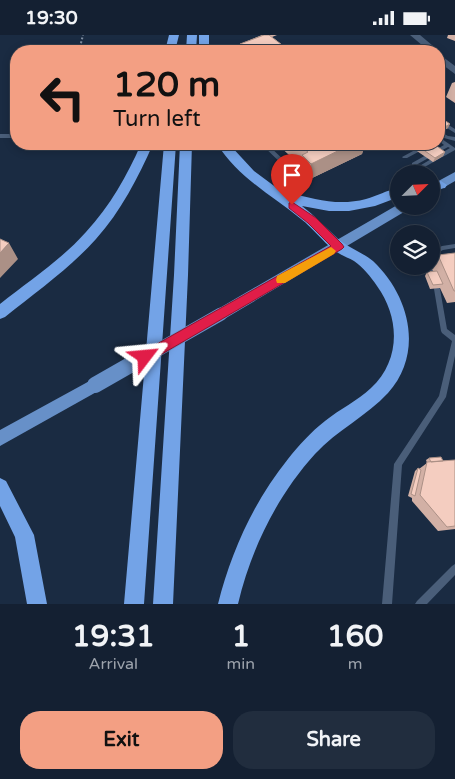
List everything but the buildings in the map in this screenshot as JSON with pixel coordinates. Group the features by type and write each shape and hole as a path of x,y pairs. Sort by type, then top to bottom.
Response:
{"highway":[{"path":"0,313 68,257 100,225 123,194 144,150"},
{"path":"134,604 170,150"},
{"path":"164,604 186,150"},
{"path":"227,150 243,170 306,215 338,247 359,258 377,275 394,299 400,315 403,333 399,359 386,383 365,402 334,424 295,464 269,501 248,545 228,604"},
{"path":"276,193 307,203 344,207 369,203 390,195"},
{"path":"0,487 24,535 37,604"}],"main road":[{"path":"440,184 455,177"},
{"path":"0,438 221,314 391,215"}],"street":[{"path":"414,35 426,45"},
{"path":"445,62 455,71"}],"lane":[{"path":"270,150 286,165"},
{"path":"405,157 418,150"},
{"path":"415,165 442,150"},
{"path":"440,249 455,246"},
{"path":"386,604 398,463 442,397 455,340 444,331 438,289"},
{"path":"420,604 455,569"}],"slow traffic":[{"path":"281,280 331,251"}],"route":[{"path":"145,357 338,247 312,221 292,205"}]}
